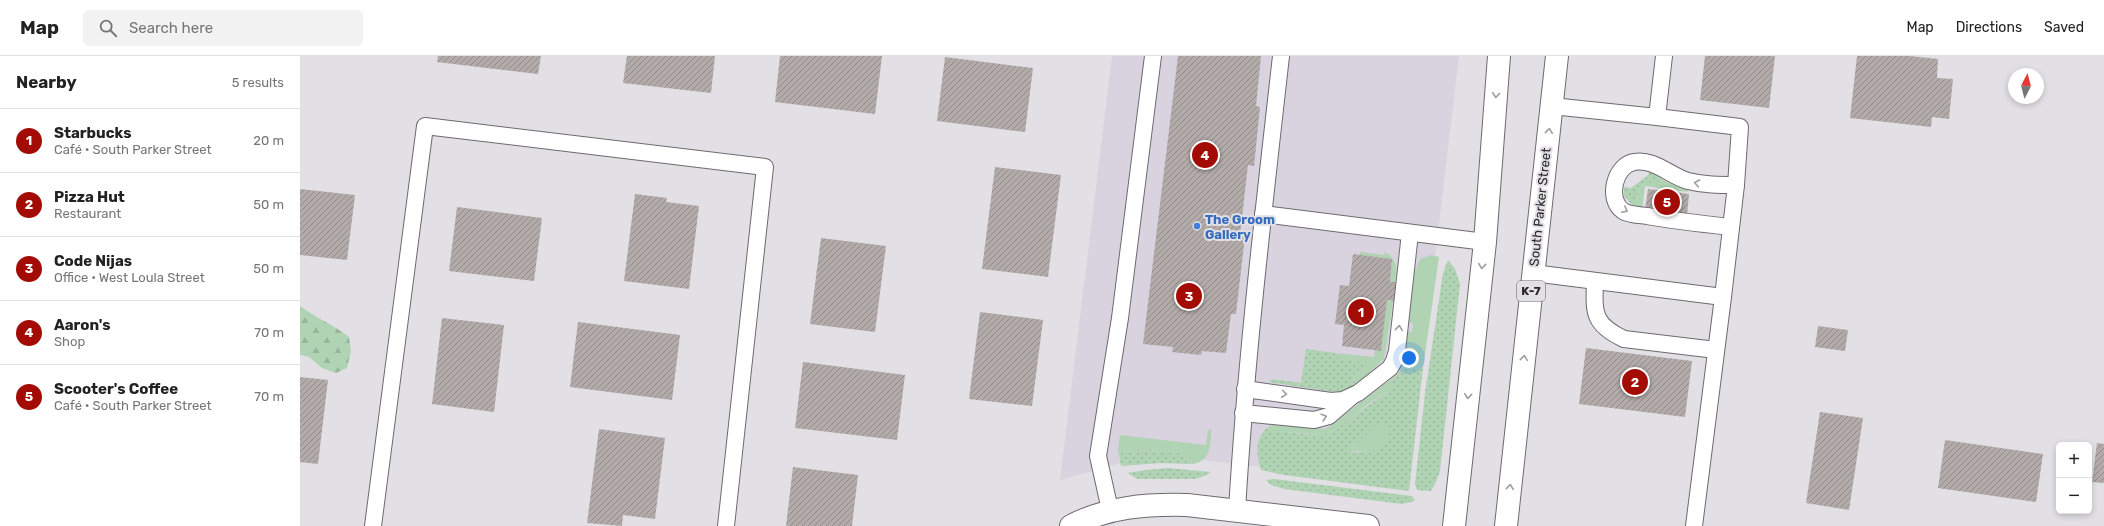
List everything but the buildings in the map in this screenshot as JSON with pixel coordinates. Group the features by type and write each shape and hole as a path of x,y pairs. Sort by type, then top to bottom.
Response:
{"main road":[{"path":"1454,526 1485,242 1499,56"},
{"name":"South Parker Street","path":"1506,526 1557,56"},
{"path":"1080,524 1110,510 1158,504 1237,510 1368,526"}],"lane":[{"path":"1110,510 1098,456 1120,318 1153,56"},
{"path":"1237,510 1245,389 1281,56"},
{"path":"1657,117 1664,56"},
{"path":"1552,106 1740,127 1736,185 1694,526"},
{"path":"373,526 425,126 765,167 726,526"},
{"path":"1731,227 1661,218 1624,211 1617,205 1615,188 1620,172 1627,164 1635,162 1647,162 1686,180 1698,183 1736,185"},
{"path":"1263,214 1485,242"},
{"path":"1243,413 1314,420 1329,416 1390,368 1394,361 1410,233"},
{"path":"1533,273 1723,297"},
{"path":"1595,281 1594,310 1605,327 1615,334 1624,339 1716,350"},
{"path":"1245,389 1331,401 1352,397"}],"shaded area":[{"path":"1112,56 1459,56 1408,485 1196,459 1117,464 1060,480"}],"green space":[{"path":"1650,172 1667,182 1643,184 1639,190 1636,208 1624,196 1624,187 1631,188"},
{"path":"1647,182 1667,182 1687,189 1688,192 1645,186 1642,210 1636,208 1640,187"},
{"path":"1360,252 1384,255 1385,252 1389,255 1392,258 1396,265 1395,282 1390,282 1392,259 1360,255"},
{"path":"1431,255 1439,257 1423,368 1411,365 1404,359 1407,331 1412,332 1413,323 1408,322 1413,276 1420,259"},
{"path":"1448,260 1455,269 1460,284 1440,471 1431,491 1417,490 1415,484 1425,393 1443,273"},
{"path":"1387,300 1393,301 1384,359 1356,385 1353,379 1354,374 1367,368 1368,363 1339,359 1335,353 1374,357 1375,350 1381,350"},
{"path":"300,306 349,337 351,351 347,368 336,373 322,368 309,357 300,355"},
{"path":"1306,349 1335,353 1339,359 1364,361 1368,363 1369,367 1354,374 1353,379 1356,385 1344,391 1334,392 1269,382 1272,379 1301,383"},
{"path":"1404,359 1411,365 1423,368 1409,491 1284,475 1261,470 1258,458 1258,447 1261,436 1268,427 1279,431 1298,433 1330,433 1391,389 1394,377 1400,371","holes":["1381,423 1375,450 1351,453 1348,448 1359,442 1372,428"]},
{"path":"1394,377 1391,389 1368,404 1337,429 1325,435 1275,431 1268,427 1288,424 1320,429 1327,428"},
{"path":"1380,423 1384,423 1389,430 1389,434 1388,438 1379,449 1371,451 1347,451 1349,447 1359,442 1373,427"},
{"path":"1211,428 1209,451 1203,460 1198,463 1192,464 1189,456 1184,453 1147,450 1135,453 1118,449 1120,435 1206,445 1208,431"},
{"path":"1118,449 1134,453 1147,450 1184,453 1189,456 1192,464 1160,463 1121,466"},
{"path":"1168,468 1211,472 1194,479 1138,479 1127,473"},
{"path":"1274,479 1412,496 1415,501 1402,504 1284,489 1271,485 1266,480"}],"place":[{"name":"Aaron's","path":"1205,155"},
{"name":"Scooter's Coffee","path":"1667,202"},
{"name":"The Groom Gallery","path":"1197,226"},
{"name":"Code Nijas","path":"1189,296"},
{"name":"Starbucks","path":"1361,312"},
{"name":"Pizza Hut","path":"1635,382"}]}
